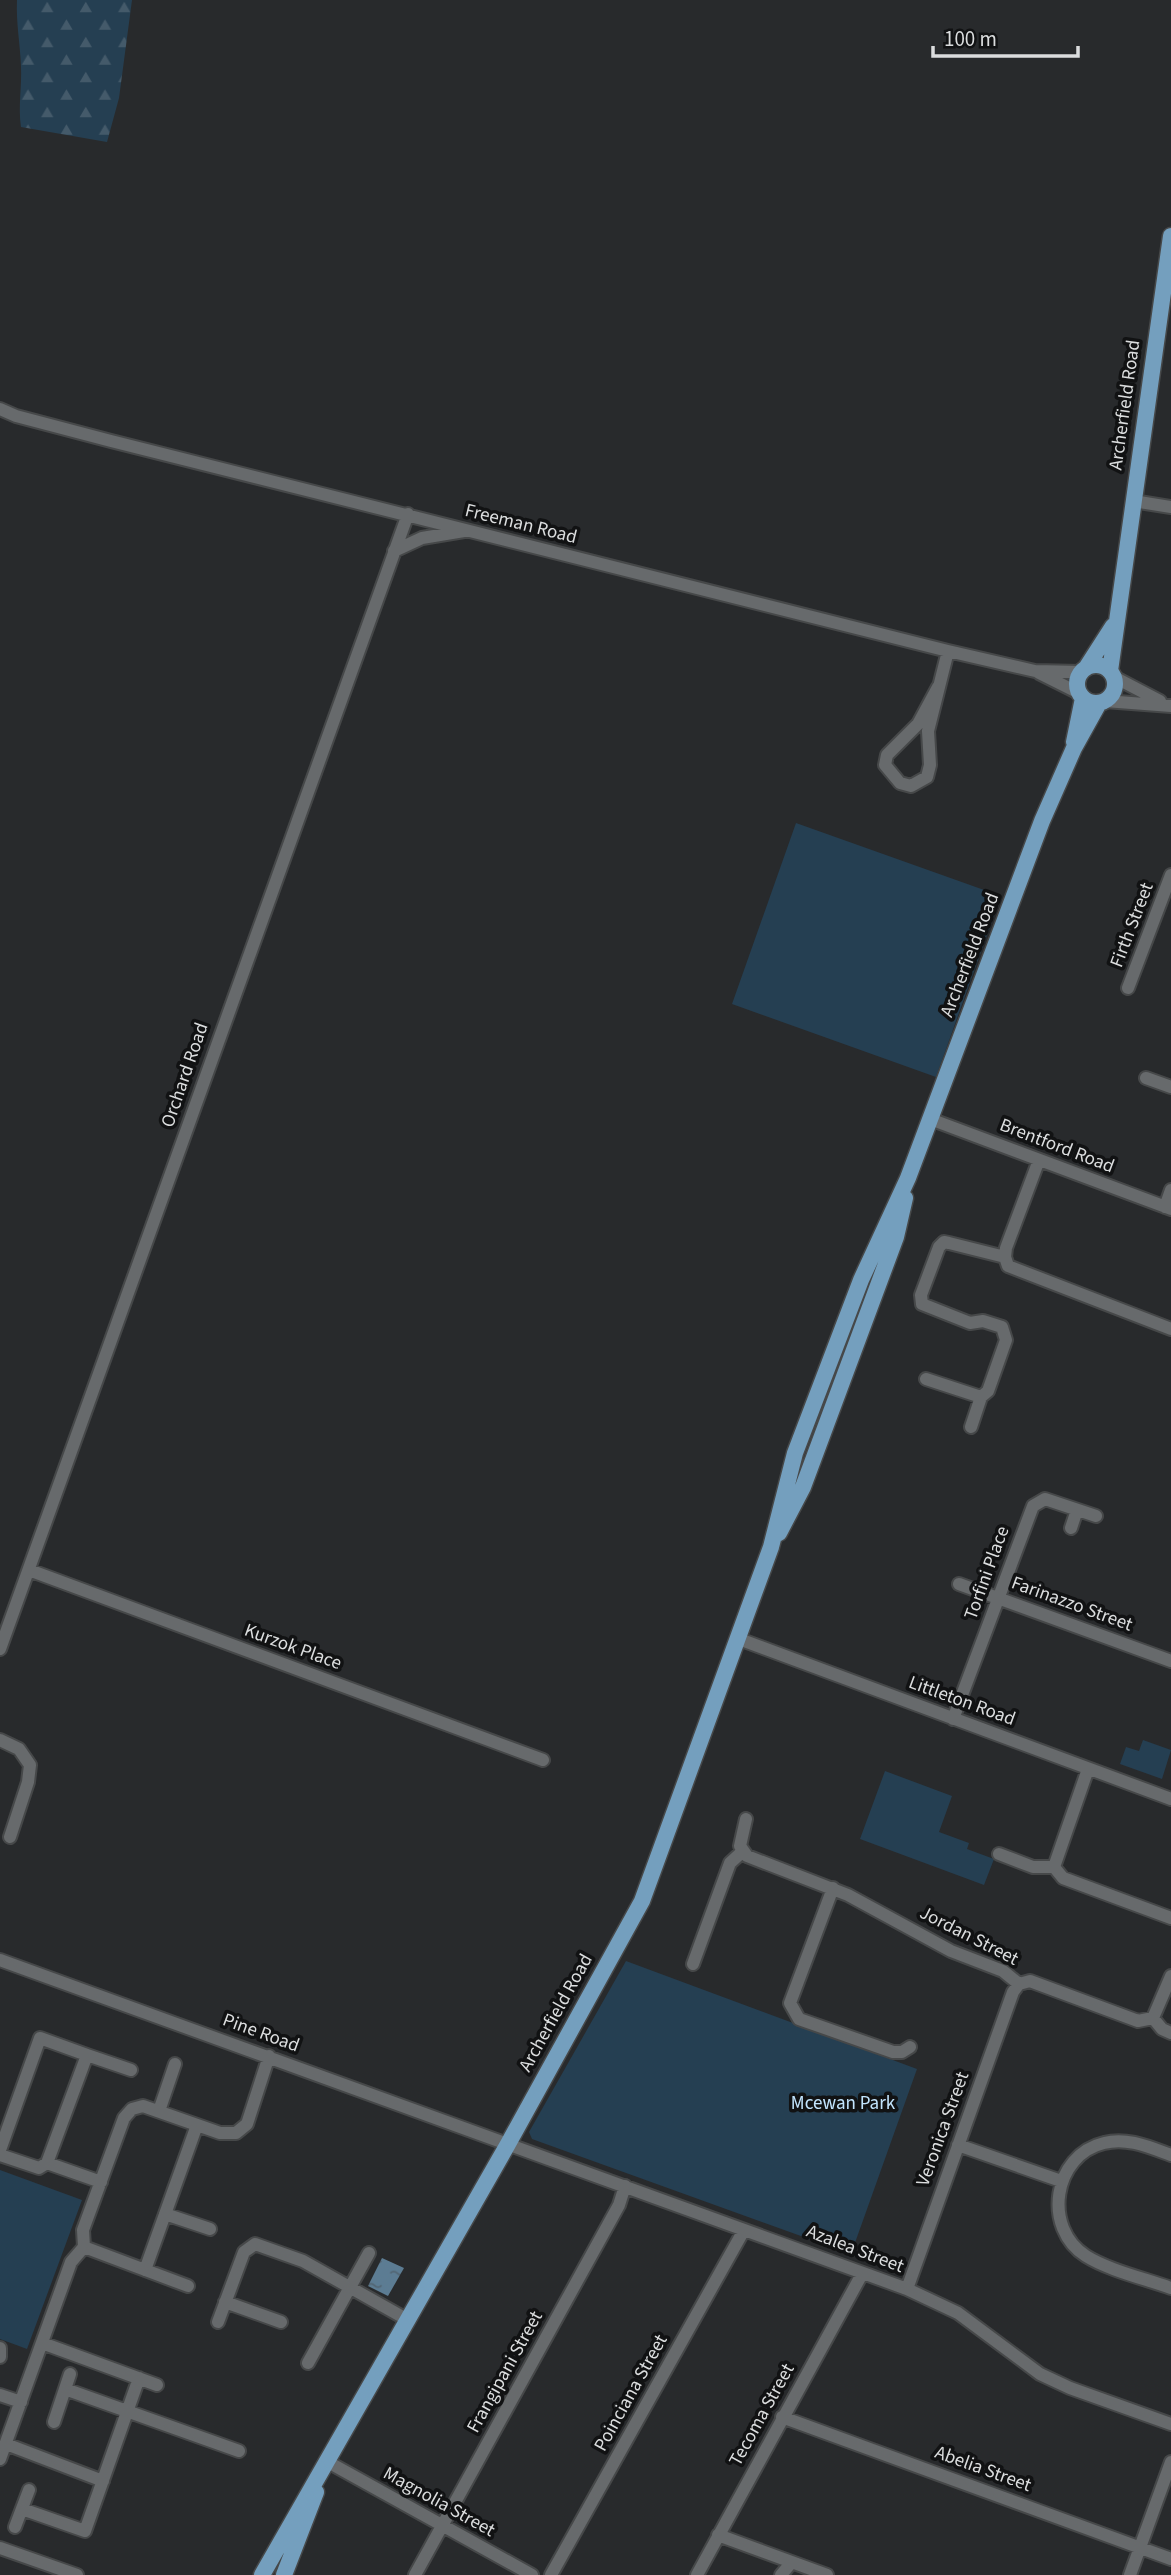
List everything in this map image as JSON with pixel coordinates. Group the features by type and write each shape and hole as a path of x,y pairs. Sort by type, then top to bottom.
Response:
{"main road":[{"name":"Archerfield Road","path":"1112,674 1115,623 1171,236"},
{"name":"Archerfield Road","path":"1084,670 1115,623"},
{"path":"1098,666 1112,674 1115,688 1102,702 1081,695 1077,682 1084,670 1098,666"},
{"name":"Archerfield Road","path":"1074,748 1081,695"},
{"name":"Archerfield Road","path":"262,2575 508,2144 642,1901 771,1548 795,1453 861,1280 908,1178 1042,821 1074,748 1102,702"},
{"name":"Archerfield Road","path":"284,2575 325,2467"}],"street":[{"name":"Freeman Road","path":"0,409 16,416 948,651 1035,671 1084,670"},
{"path":"1133,500 1171,507"},
{"name":"Orchard Road","path":"0,1649 280,862 408,514"},
{"path":"394,551 422,538 467,530"},
{"path":"938,687 918,724 887,755 885,765 900,783 911,786 927,777 930,765 928,731 948,651"},
{"name":"Freeman Road","path":"1035,671 1081,695"},
{"path":"1112,674 1171,706"},
{"path":"1102,702 1171,706"},
{"name":"Firth Street","path":"1128,988 1165,911 1171,875"},
{"path":"1146,1078 1171,1087"},
{"name":"Brentford Road","path":"930,1119 1168,1208"},
{"path":"1038,1160 1005,1257 1008,1266 1171,1329"},
{"path":"1168,1208 1171,1190"},
{"path":"971,1427 981,1397 988,1391 1006,1340 1002,1327 983,1321 970,1323 928,1309 922,1304 921,1295 944,1242 1005,1257"},
{"path":"926,1379 981,1397"},
{"name":"Torfini Place","path":"953,1718 1033,1506 1045,1499 1096,1516"},
{"path":"1071,1528 1077,1510"},
{"name":"Kurzok Place","path":"29,1570 543,1760"},
{"name":"Farinazzo Street","path":"959,1584 1171,1661"},
{"name":"Littleton Road","path":"739,1639 1171,1799"},
{"path":"0,1740 19,1749 30,1765 28,1782 10,1837"},
{"path":"1054,1867 1088,1769"},
{"path":"692,1964 730,1863 742,1852 740,1839 746,1819"},
{"name":"Jordan Street","path":"742,1852 833,1888 951,1951 1003,1971 1019,1984 1030,1981 1138,2021 1153,2018"},
{"path":"999,1854 1032,1867 1054,1867"},
{"path":"1054,1867 1063,1878 1171,1918"},
{"path":"833,1888 790,2003 793,2013 799,2019 893,2052 902,2052 909,2047"},
{"name":"Pine Road","path":"0,1960 508,2144"},
{"path":"1171,1976 1153,2018 1162,2029 1171,2033"},
{"name":"Veronica Street","path":"907,2289 1013,1992 1019,1984"},
{"path":"87,2055 47,2163 39,2168 0,2152 40,2038 131,2070"},
{"path":"0,2459 71,2262 84,2247 83,2230 128,2112 143,2106 226,2135 241,2131 247,2124 269,2056"},
{"path":"159,2111 175,2064"},
{"path":"145,2270 197,2125"},
{"path":"1171,2155 1125,2140 1103,2143 1087,2150 1071,2165 1061,2181 1057,2201 1060,2224 1070,2240 1086,2256 1171,2288"},
{"name":"Azalea Street","path":"508,2144 907,2289 958,2313 1040,2374 1070,2388 1171,2424"},
{"path":"958,2145 1061,2181"},
{"path":"47,2163 101,2182"},
{"name":"Frangipani Street","path":"415,2575 619,2205 625,2186"},
{"path":"165,2214 210,2229"},
{"name":"Poinciana Street","path":"551,2575 744,2230"},
{"path":"218,2322 244,2252 255,2244 303,2262 408,2320"},
{"path":"84,2247 188,2286"},
{"path":"308,2363 369,2253"},
{"name":"Tecoma Street","path":"697,2575 862,2274"},
{"path":"225,2302 281,2322"},
{"path":"42,2343 158,2385"},
{"path":"0,2348 0,2357"},
{"path":"54,2422 70,2374"},
{"path":"22,2509 85,2531 139,2378"},
{"path":"65,2389 239,2451"},
{"path":"0,2395 21,2402"},
{"name":"Abelia Street","path":"782,2417 1171,2559"},
{"path":"6,2444 103,2480"},
{"path":"1130,2575 1171,2462"},
{"name":"Magnolia Street","path":"325,2467 441,2525 531,2575"},
{"path":"15,2527 29,2490"},
{"path":"718,2535 827,2575"},
{"path":"0,2547 45,2570 77,2575"},
{"path":"780,2575 791,2563"}],"green space":[{"path":"17,0 132,0 119,98 107,142 21,127"},
{"path":"796,823 1001,896 936,1077 732,1004"},
{"path":"1143,1740 1171,1750 1162,1779 1120,1764 1126,1747 1139,1751"},
{"path":"885,1771 952,1796 939,1832 969,1843 967,1849 994,1859 984,1885 860,1839"},
{"name":"Mcewan Park","path":"626,1961 917,2069 851,2254 532,2139 529,2132"},
{"path":"0,2170 82,2200 27,2349 0,2339"}],"water":[{"path":"382,2258 404,2268 388,2296 368,2286"}]}
